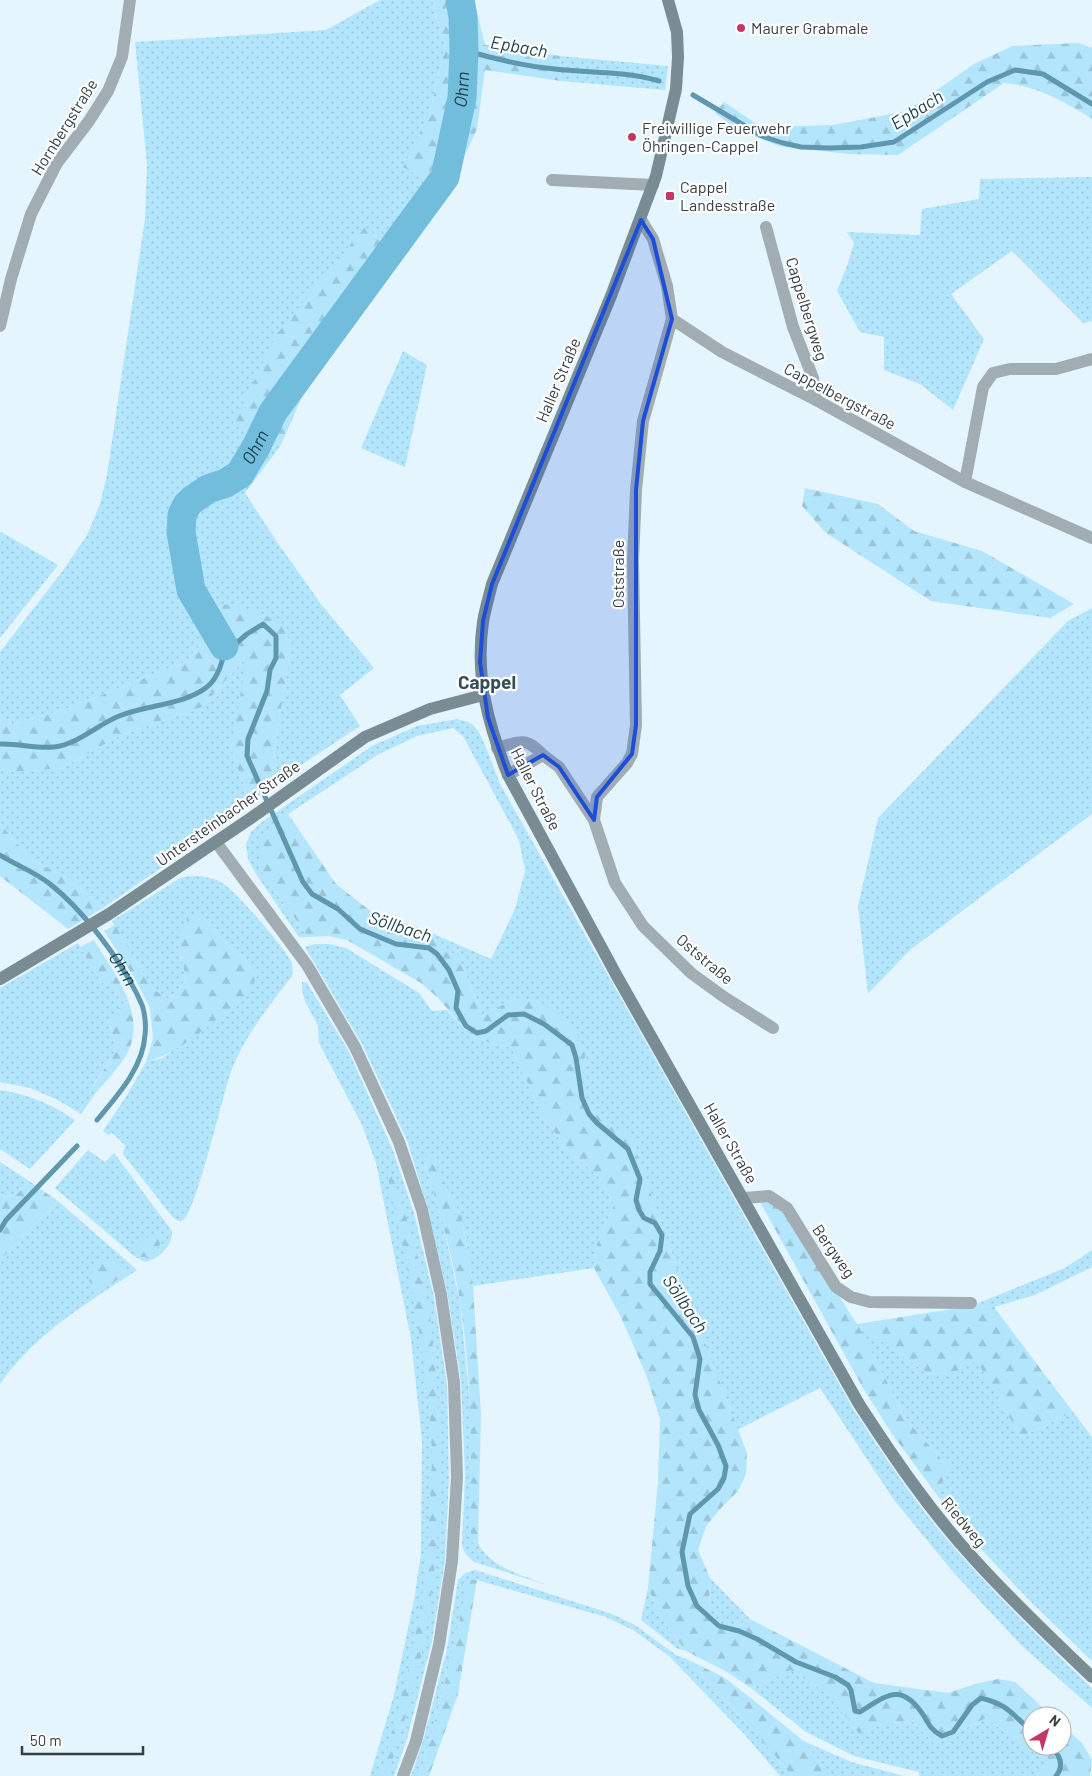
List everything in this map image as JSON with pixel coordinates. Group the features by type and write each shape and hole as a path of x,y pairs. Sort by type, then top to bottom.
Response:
{"main road":[{"name":"Haller Straße","path":"668,0 676,32 678,57 676,89 663,150 653,185 611,296 492,584 483,621 480,662 483,695 497,748 508,775 618,978 744,1198 837,1366"},
{"name":"Untersteinbacher Straße","path":"0,979 109,914 283,796 366,737 430,709 483,695"},
{"name":"Riedweg","path":"837,1366 886,1446 945,1525 974,1559 1020,1607 1092,1677"}],"street":[{"name":"Hornbergstraße","path":"0,326 11,279 31,214 57,164 89,121 108,91 122,57 130,0"},
{"path":"552,180 653,185"},
{"path":"640,220 653,239 667,286 672,319"},
{"name":"Cappelbergweg","path":"766,227 793,327 813,378 816,400"},
{"name":"Cappelbergstraße","path":"672,319 722,352 816,400 965,482 1092,538"},
{"name":"Oststraße","path":"594,820 598,796 627,763 632,754 636,725 633,561 636,490 643,421 672,319"},
{"path":"965,482 983,387 993,373 1010,369 1056,369 1092,360"},
{"name":"Oststraße","path":"497,748 523,741 534,746 559,767 594,820 615,883 643,926 690,973 773,1028"},
{"path":"508,775 544,755"},
{"path":"216,842 298,952 356,1047 399,1142 422,1210 441,1295 454,1382 457,1477 452,1561 439,1645 416,1740 403,1776"},
{"name":"Bergweg","path":"744,1198 769,1196 787,1208 836,1286 851,1297 870,1302 971,1303"}],"highlighted area":[{"path":"641,220 653,239 672,319 643,421 636,490 636,725 632,754 597,797 594,820 559,767 543,755 508,775 488,718 480,662 483,621 492,584"}],"green space":[{"path":"380,0 432,0 445,46 430,112 404,167 448,192 401,255 365,227 233,424 281,445 245,493 321,604 374,668 340,695 360,726 277,781 274,753 291,645 203,642 185,662 63,710 13,724 0,721 0,652 64,569 87,535 100,504 107,475 145,218 147,165 135,42 326,30"},
{"path":"432,0 474,0 485,45 560,56 561,81 485,70 477,129 448,192 403,167 430,112 445,46"},
{"path":"1079,43 1092,48 1092,119 1050,95 1028,87 1004,83 898,155 848,154 779,146 736,129 715,113 724,102 761,127 833,125 907,111 974,64 1012,46"},
{"path":"560,56 668,66 665,90 561,81"},
{"path":"1092,177 1092,321 1083,323 1012,251 951,294 984,339 953,410 920,384 884,370 884,337 860,332 837,291 854,243 847,232 920,235 922,209 979,199 980,179"},
{"path":"365,227 401,255 301,399 281,445 233,425 276,335"},
{"path":"403,351 427,365 405,467 361,448"},
{"path":"805,488 878,504 914,531 982,551 1074,604 1050,618 931,601 826,533 802,506"},
{"path":"0,533 58,565 0,638"},
{"path":"222,604 257,611 282,624 291,645 274,753 277,781 250,803 231,748 247,656 202,707 119,736 62,768 16,772 0,769 0,721 13,724 63,710 185,662 203,642 196,620"},
{"path":"1092,608 1092,814 910,950 868,994 858,906 878,818 1068,621"},
{"path":"248,655 231,748 250,803 206,837 103,908 68,878 30,859 0,823 0,769 16,772 62,768 119,736 202,707"},
{"path":"457,719 471,724 477,729 500,784 852,1407 915,1499 938,1529 993,1590 1092,1688 1092,1708 1022,1646 954,1573 894,1500 820,1388 737,1430 682,1283 631,1137 602,1121 584,1098 582,1077 586,1051 515,998 483,1016 459,958 418,927 491,959 515,909 525,871 519,840 463,736 453,728 417,736 379,754 288,814 264,833 261,870 308,937 299,937 256,874 248,859 246,844 251,832 262,822 372,746 417,726"},
{"path":"288,814 336,884 373,913 418,927 459,958 483,1016 515,998 541,1002 570,1024 586,1051 582,1077 584,1098 602,1121 631,1136 682,1283 747,1453 746,1474 738,1491 706,1526 698,1550 710,1578 709,1614 720,1624 732,1628 750,1619 874,1683 948,1693 998,1679 1015,1682 1041,1706 1022,1706 1022,1744 986,1718 935,1744 913,1722 884,1723 859,1734 829,1695 791,1670 751,1688 727,1672 686,1651 662,1619 648,1588 658,1482 660,1419 647,1377 621,1317 594,1268 597,1244 614,1205 599,1177 564,1147 540,1110 511,1047 493,1044 471,1036 438,998 421,983 347,940 328,936 308,937 261,870 259,849 263,833"},
{"path":"0,823 30,859 68,878 103,908 68,929 0,876"},
{"path":"191,876 214,879 228,887 278,943 291,961 293,970 292,976 259,1021 237,1056 194,1198 188,1214 180,1221 170,1214 123,1154 125,1145 112,1133 108,1135 103,1131 146,1062 163,1058 253,988 255,974 201,916 178,941 186,979 176,993 167,999 151,987 112,921 180,878"},
{"path":"201,916 255,974 254,988 189,1041 175,1050 146,1062 153,1038 150,1008 134,977 104,931 115,925 151,987 167,999 176,993 186,979 178,941 188,917"},
{"path":"94,940 127,997 134,1027 132,1042 125,1057 95,1094 93,1086 116,1051 109,1019 125,1002 111,981 102,983 80,947"},
{"path":"78,943 102,983 111,981 125,1002 109,1020 116,1051 93,1085 95,1094 81,1114 56,1099 30,1088 0,1082 0,988"},
{"path":"315,944 329,944 346,948 419,993 432,1011 447,1010 471,1036 493,1044 511,1047 540,1110 564,1147 599,1177 614,1205 597,1244 594,1268 473,1286 462,1218 423,1159 443,1223 460,1303 471,1413 471,1542 478,1543 483,1552 499,1565 547,1585 474,1562 465,1553 462,1545 465,1476 461,1381 448,1297 428,1209 407,1140 362,1044 305,947"},
{"path":"302,982 307,983 348,1050 392,1148 414,1213 434,1297 447,1385 449,1478 445,1560 432,1641 407,1739 394,1776 370,1776 394,1695 414,1600 421,1554 422,1440 411,1339 376,1163 362,1125 319,1043 318,1026 305,1001"},
{"path":"0,1090 39,1100 75,1120 30,1169 0,1149"},
{"path":"88,1150 105,1162 114,1153 172,1231 170,1242 160,1255 145,1262 134,1256 55,1188"},
{"path":"431,1155 462,1218 473,1286 481,1415 478,1543 471,1542 469,1392 464,1333 449,1248 423,1159"},
{"path":"0,1162 29,1181 18,1193 0,1199"},
{"path":"391,1172 416,1251 431,1324 439,1422 440,1495 435,1568 421,1658 408,1709 387,1776 380,1776 398,1712 421,1603 428,1540 432,1459 425,1368 414,1303 387,1173"},
{"path":"29,1181 58,1201 0,1260 0,1199 18,1193"},
{"path":"58,1201 137,1270 81,1307 46,1334 14,1366 0,1384 0,1260"},
{"path":"767,1201 785,1213 857,1324 971,1306 994,1307 1073,1412 1021,1437 977,1361 952,1373 929,1374 858,1325 906,1419 949,1468 937,1495 892,1434 863,1388 760,1202"},
{"path":"161,1234 163,1241 150,1257 141,1257 135,1253 138,1245 144,1239"},
{"path":"1092,1250 1092,1267 1035,1295 994,1307 971,1306 1065,1268"},
{"path":"116,1259 125,1267 125,1274 105,1288 96,1290 89,1281 93,1271 101,1263"},
{"path":"857,1324 929,1374 952,1373 977,1360 1021,1437 1073,1412 1092,1437 1092,1661 1029,1600 981,1549 937,1495 949,1468 906,1419"},
{"path":"475,1570 612,1614 635,1625 676,1655 687,1659 752,1729 792,1776 780,1776 745,1735 669,1656 633,1630 606,1617 477,1580 468,1581 446,1679 419,1776 411,1776 423,1741 447,1649 458,1580 465,1573"},
{"path":"710,1578 750,1619 732,1628 720,1624 709,1614"},
{"path":"468,1580 477,1580 458,1694 429,1776 419,1776 446,1679"},
{"path":"648,1588 662,1619 686,1651 678,1649 641,1620"},
{"path":"687,1659 725,1678 757,1703 801,1739 833,1776 792,1776 752,1729"},
{"path":"791,1670 829,1695 859,1734 884,1723 913,1722 935,1744 986,1718 1022,1744 1022,1756 1039,1756 1050,1764 1037,1776 919,1776 919,1772 854,1756 806,1732 751,1688"},
{"path":"1072,1734 1082,1743 1092,1760 1090,1776 1037,1776 1049,1764 1038,1756 1072,1756"},
{"path":"801,1740 851,1762 904,1776 833,1776"}],"waterway":[{"name":"Ohrn","path":"224,646 191,590 181,532 182,515 192,500 208,489 226,483 240,474 273,412 445,177 462,98 464,50 463,17 460,0"},
{"name":"Epbach","path":"464,50 532,66 620,74 659,81"},
{"name":"Epbach","path":"693,95 762,136 801,147 829,148 861,147 894,142 987,82 1015,70 1043,74 1092,104"},
{"name":"Söllbach","path":"0,744 34,747 63,745 119,716 187,698 207,687 214,679 222,663 224,646 233,646 263,624 276,636 276,658 270,670 267,691 248,739 247,756 303,882 312,894 338,909 360,929 396,944 429,948 437,954 449,970 458,991 456,1008 466,1026 477,1033 486,1031 508,1015 524,1014 544,1024 572,1045 576,1058 582,1098 589,1114 628,1149 640,1179 636,1200 639,1210 644,1218 655,1223 662,1235 660,1251 650,1272 650,1284 693,1337 700,1359 695,1395 699,1410 718,1445 726,1466 724,1478 718,1489 690,1514 682,1552 688,1586 697,1606 719,1626 739,1631 757,1639 796,1662 835,1677 848,1685 851,1690 855,1711 860,1712 887,1696 901,1695 909,1698 916,1705 931,1728 942,1736 953,1732 972,1705 981,1698 1004,1707 1022,1722"},
{"name":"Ohrn","path":"0,855 44,880 75,907 110,950 143,1006 145,1032 139,1059 128,1081 97,1120"},
{"name":"Ohrn","path":"0,1230 6,1220 77,1146"},
{"name":"Söllbach","path":"1056,1776 1061,1764 1058,1756"}],"place":[{"name":"Maurer Grabmale","path":"741,28"},
{"name":"Freiwillige Feuerwehr Öhringen-Cappel","path":"632,137"},
{"name":"Cappel Landesstraße","path":"670,196"}],"district":[{"name":"Cappel","path":"487,682"}]}
